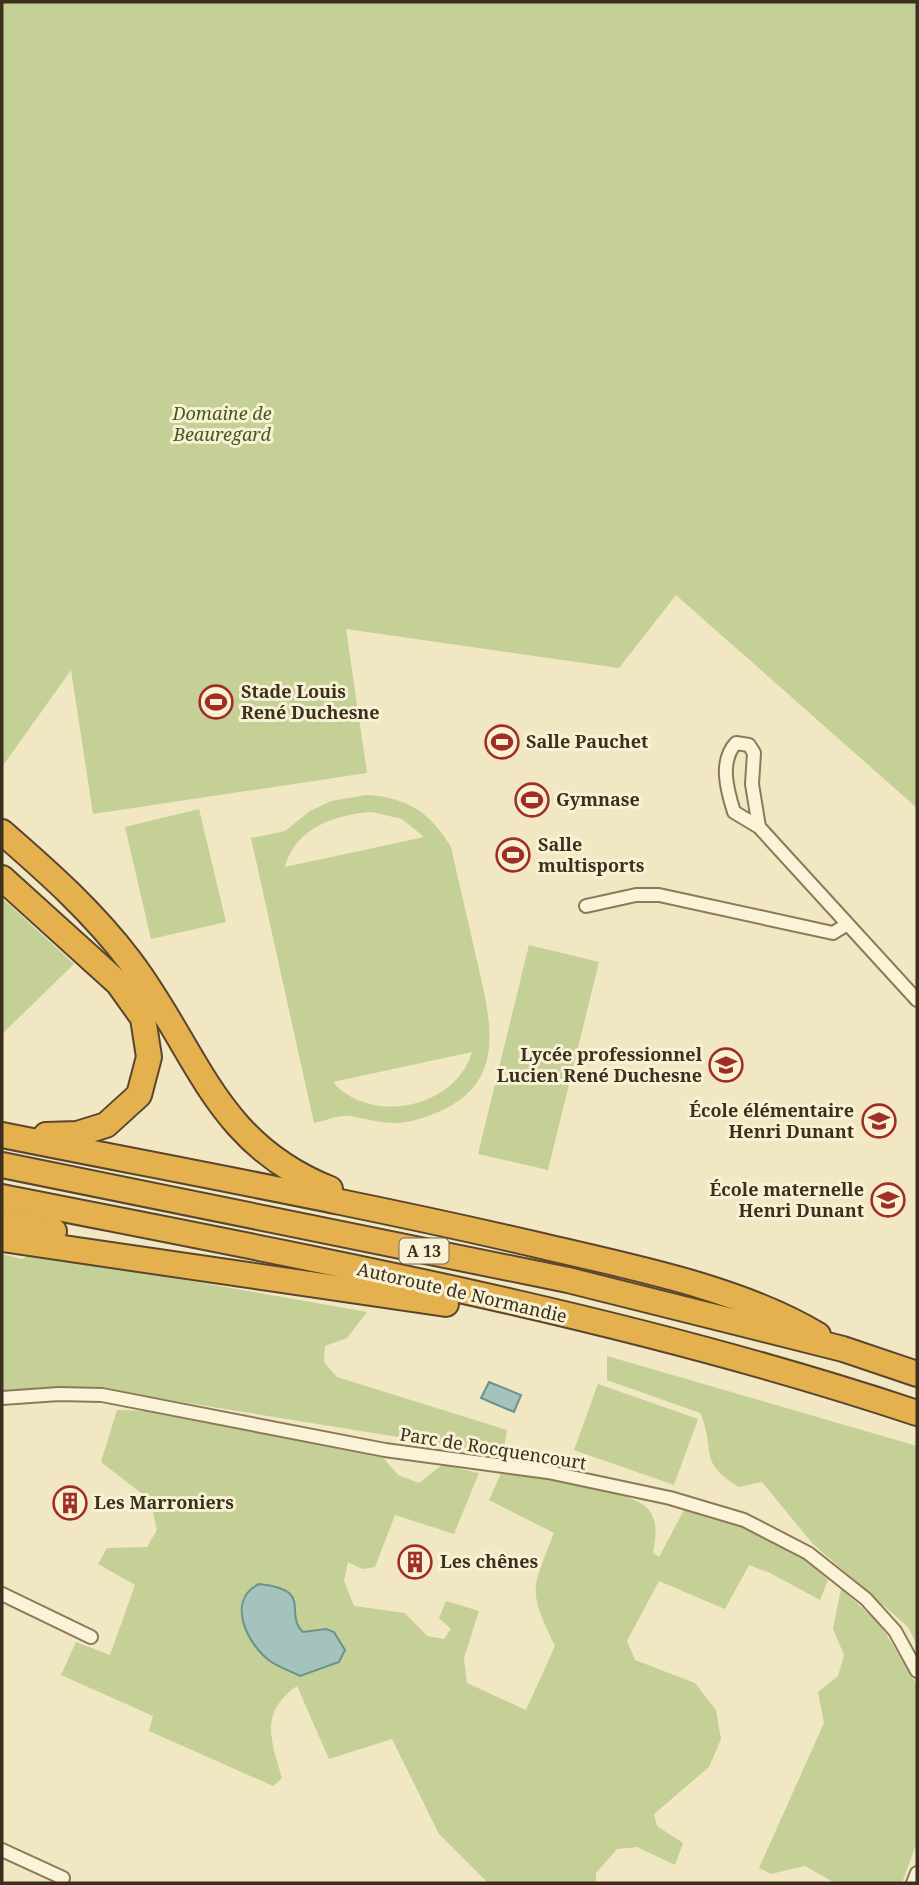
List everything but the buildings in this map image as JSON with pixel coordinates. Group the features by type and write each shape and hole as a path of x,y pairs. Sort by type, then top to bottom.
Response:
{"highway":[{"path":"2,832 68,889 130,961 178,1034 205,1085 228,1117 265,1153 299,1175 329,1188 414,1211 427,1219"},
{"path":"2,878 118,983 143,1018 149,1057 139,1095 106,1125 77,1134 2,1133"},
{"path":"2,1133 427,1219 618,1263 782,1313 843,1349"},
{"name":"Autoroute de Normandie","path":"2,1165 568,1280 843,1349 917,1374"},
{"name":"Autoroute de Normandie","path":"2,1197 499,1301 699,1349 917,1413"},
{"path":"2,1221 186,1258 243,1273"},
{"path":"2,1239 184,1268 243,1273 451,1305 499,1301"}],"street":[{"path":"759,827 752,784 754,753 749,745 736,743 727,752 727,790 734,812 759,827 917,1000"},
{"path":"586,906 636,895 659,895 832,933 846,925"},
{"name":"Parc de Rocquencourt","path":"2,1398 59,1394 102,1395 385,1450 548,1472 670,1498 733,1517 808,1553 866,1599 895,1631 917,1671"},
{"path":"2,1594 91,1637"},
{"path":"2,1850 63,1878 61,1883"},
{"path":"914,1883 917,1873"}],"green space":[{"name":"Domaine de Beauregard","path":"2,2 917,2 917,808 676,595 619,668 346,629 367,773 93,814 71,670 2,767"},
{"path":"366,795 405,803 435,824 451,847 487,1009 488,1055 482,1075 469,1092 448,1107 419,1119 393,1123 347,1116 314,1123 251,838 285,831 310,811 331,801","holes":["372,812 402,819 424,837 285,867 290,854 307,833 331,820","472,1052 463,1071 449,1086 431,1098 411,1105 389,1107 368,1104 349,1096 333,1082"]},
{"path":"199,809 226,922 151,939 125,827"},
{"path":"2,898 74,964 2,1034"},
{"path":"529,945 599,962 548,1170 478,1154"},
{"path":"33,1253 367,1312 347,1338 325,1346 324,1362 337,1377 507,1430 503,1454 132,1394 34,1389 2,1394 2,1254 22,1259"},
{"path":"607,1356 917,1446 917,1645 908,1627 813,1544 762,1482 739,1487 717,1470 712,1462 700,1413 607,1380"},
{"path":"598,1384 698,1419 674,1485 574,1450"},
{"path":"117,1410 148,1411 380,1454 398,1475 419,1483 442,1465 479,1473 454,1534 395,1515 375,1567 362,1569 348,1562 344,1581 354,1606 405,1613 427,1636 444,1639 451,1629 439,1618 446,1601 479,1611 464,1658 467,1683 526,1710 555,1646 540,1612 536,1589 537,1579 554,1533 489,1500 502,1471 600,1489 646,1507 655,1523 653,1553 659,1557 685,1508 743,1527 779,1544 813,1566 828,1580 820,1600 770,1573 749,1565 725,1609 659,1581 627,1641 635,1660 695,1683 716,1710 721,1739 709,1767 654,1814 657,1826 683,1843 675,1865 637,1847 617,1849 596,1873 596,1883 488,1883 439,1834 392,1739 329,1759 297,1686 277,1706 273,1717 272,1739 282,1778 273,1786 149,1731 153,1716 61,1675 76,1642 110,1655 135,1585 98,1564 107,1548 147,1547 157,1530 150,1500 101,1462"},
{"path":"841,1589 880,1624 917,1685 917,1842 902,1883 835,1883 805,1866 771,1874 759,1868 824,1723 818,1692 838,1676 844,1655 833,1629"}],"water":[{"path":"489,1382 521,1395 514,1412 481,1398"},
{"path":"259,1584 287,1591 292,1597 298,1625 303,1632 326,1629 334,1632 345,1650 339,1662 300,1676 273,1663 262,1654 248,1634 242,1612 243,1601"}],"place":[{"name":"Stade Louis René Duchesne","path":"216,702"},
{"name":"Salle Pauchet","path":"502,742"},
{"name":"Gymnase","path":"532,800"},
{"name":"Salle multisports","path":"513,855"},
{"name":"Lycée professionnel Lucien René Duchesne","path":"726,1065"},
{"name":"École élémentaire Henri Dunant","path":"879,1121"},
{"name":"École maternelle Henri Dunant","path":"888,1200"},
{"name":"Les Marroniers","path":"70,1503"},
{"name":"Les chênes","path":"415,1562"}]}
